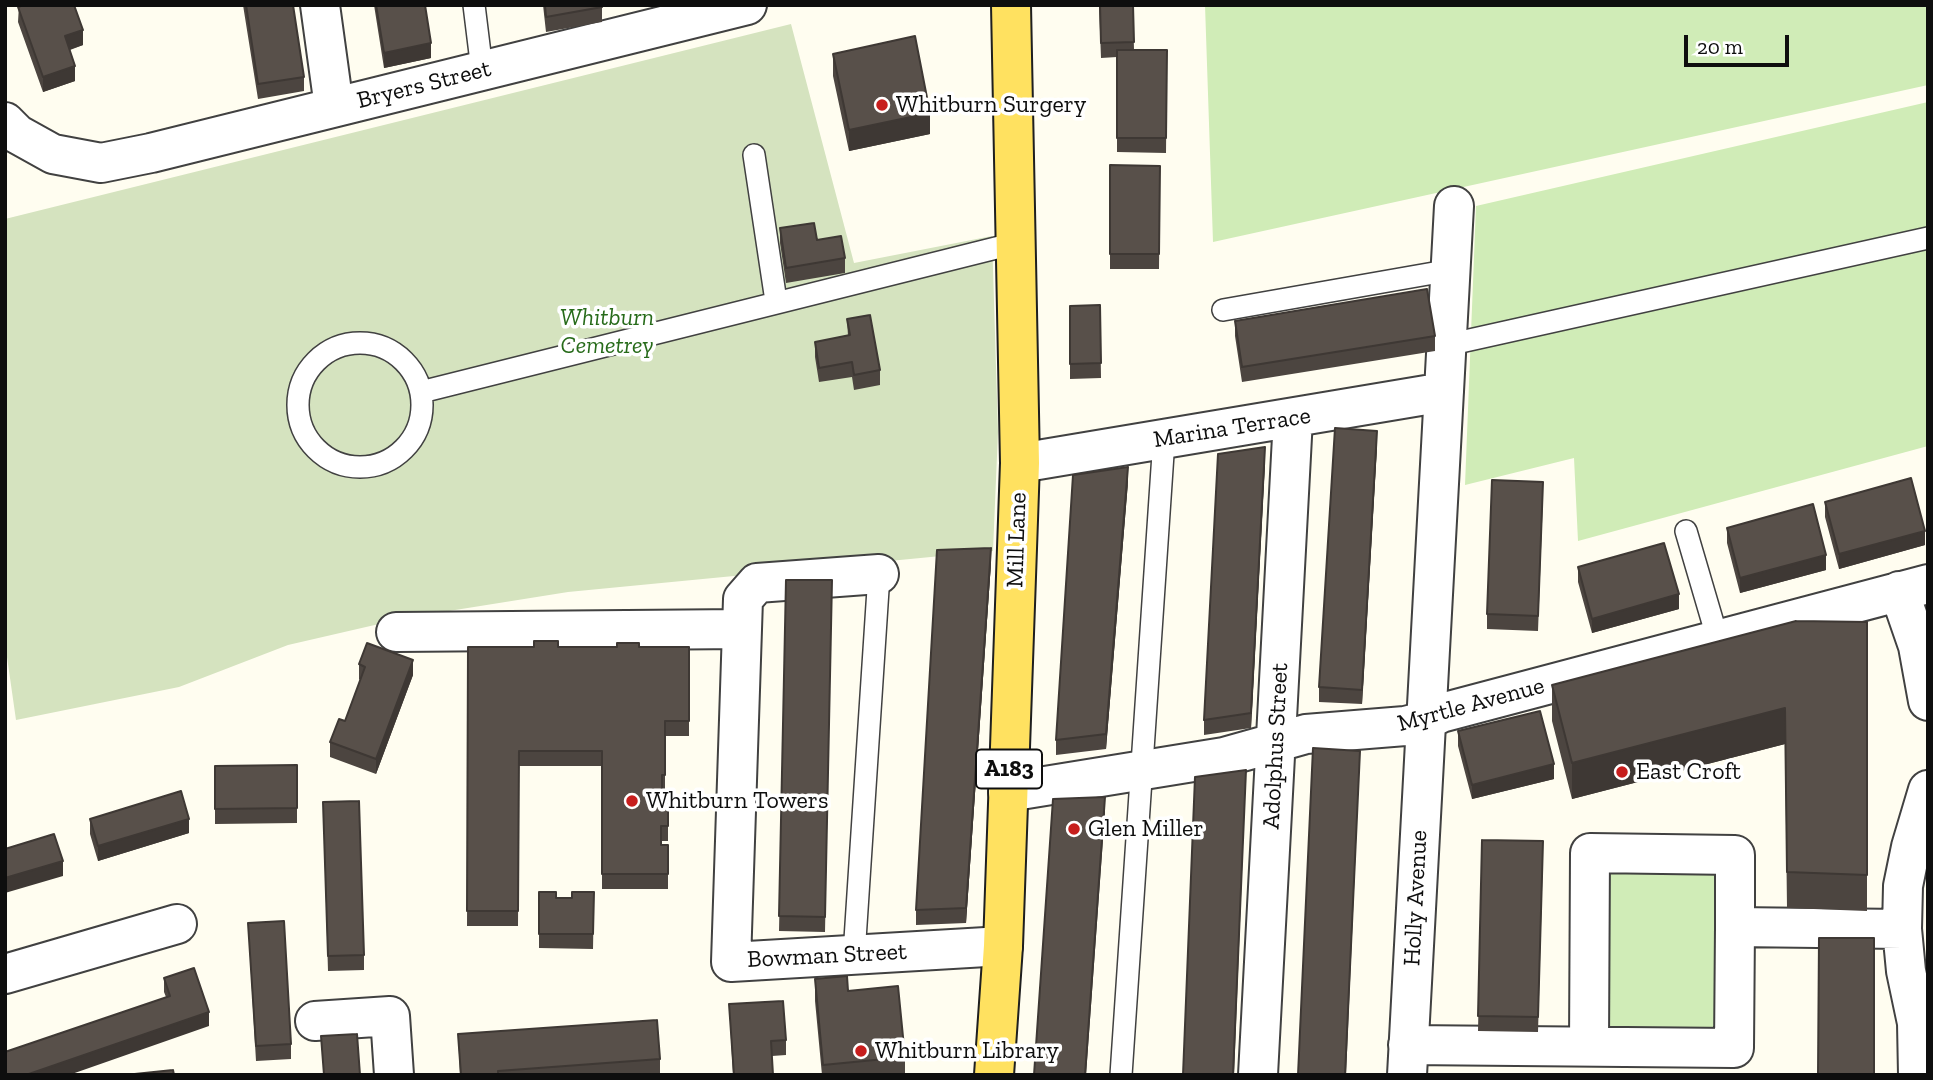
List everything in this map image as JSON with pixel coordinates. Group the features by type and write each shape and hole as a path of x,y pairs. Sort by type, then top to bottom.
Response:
{"main road":[{"name":"Mill Lane","path":"994,1075 1003,946 1020,463 1011,5"}],"street":[{"path":"320,5 334,107"},
{"name":"Bryers Street","path":"5,122 17,134 53,154 101,163 151,153 482,70 631,19 747,5"},
{"name":"Holly Avenue","path":"1408,1060 1454,206"},
{"name":"Marina Terrace","path":"1020,463 1444,392"},
{"name":"Adolphus Street","path":"1258,1075 1293,418"},
{"name":"Bowman Street","path":"879,574 757,583 743,599 731,962 1003,946"},
{"path":"1913,588 1918,646 1928,701"},
{"name":"Myrtle Avenue","path":"1008,792 1224,757 1306,734 1425,722 1441,713 1913,588"},
{"path":"396,632 742,629"},
{"path":"1918,1075 1917,1023 1906,971 1902,929 1903,886 1928,790"},
{"path":"1408,1060 1589,1046 1734,1048 1735,855 1590,853 1589,1046"},
{"path":"5,974 177,924"},
{"path":"1735,927 1902,929"},
{"path":"315,1021 390,1016 394,1075"}],"lane":[{"path":"474,5 482,70"},
{"path":"754,155 776,302"},
{"path":"1447,345 1928,238"},
{"path":"421,392 1016,243"},
{"path":"1223,310 1451,270"},
{"path":"360,343 381,347 399,357 413,372 421,392 422,412 416,432 404,450 388,462 368,467 348,467 329,460 313,447 302,430 297,410 299,390 307,371 321,356 339,346 360,343"},
{"path":"1121,1075 1164,439"},
{"path":"1686,531 1718,640"},
{"path":"854,955 879,574"}],"green space":[{"path":"1205,5 1928,5 1928,85 1213,242"},
{"name":"Whitburn Cemetrey","path":"791,24 854,263 992,236 998,432 993,551 568,592 405,618 288,645 179,687 16,720 5,643 5,219"},
{"path":"1928,102 1928,446 1578,541 1574,458 1465,485 1476,206"},
{"path":"1606,868 1719,868 1719,1036 1605,1036"}],"building":[{"path":"74,5 83,30 65,36 75,66 43,77 18,7"},
{"path":"246,5 293,5 304,77 258,84"},
{"path":"376,5 425,5 431,43 384,53"},
{"path":"545,5 602,5 602,7 546,17"},
{"path":"1100,5 1133,5 1134,42 1101,43"},
{"name":"Whitburn Surgery","path":"915,36 930,113 849,130 833,54"},
{"path":"1117,50 1167,50 1166,138 1117,138"},
{"path":"1110,165 1160,166 1159,254 1110,254"},
{"path":"814,223 817,240 841,236 845,258 786,268 780,228"},
{"path":"1427,289 1435,336 1242,367 1235,321"},
{"path":"1100,305 1101,363 1070,364 1070,306"},
{"path":"870,315 880,370 854,375 852,362 819,368 815,342 850,335 847,319"},
{"path":"1335,428 1377,431 1362,690 1319,687"},
{"path":"1265,447 1251,713 1204,720 1218,454"},
{"path":"1128,467 1106,734 1056,740 1073,475"},
{"path":"1911,478 1925,531 1839,554 1825,502"},
{"path":"1492,480 1543,482 1538,616 1487,614"},
{"path":"1813,504 1826,555 1740,578 1727,528"},
{"path":"1664,543 1679,594 1592,619 1578,567"},
{"path":"991,548 966,908 916,910 937,550"},
{"path":"786,580 832,580 825,917 779,916"},
{"name":"East Croft","path":"1796,621 1867,622 1867,875 1787,872 1785,708 1572,763 1552,685"},
{"name":"Whitburn Towers","path":"534,641 558,641 558,647 617,647 617,643 639,643 639,647 689,647 689,721 665,721 665,775 662,775 662,796 668,796 668,826 661,826 661,845 668,845 668,874 602,874 602,751 519,751 518,911 467,911 468,647 534,647"},
{"path":"367,643 413,660 376,759 330,742 339,719 345,721 365,667 359,664"},
{"path":"1540,711 1554,764 1472,785 1458,731"},
{"path":"1313,748 1360,751 1345,1075 1298,1075"},
{"path":"297,765 297,808 215,809 215,766"},
{"path":"1246,770 1233,1075 1183,1075 1195,777"},
{"path":"181,791 189,819 98,846 90,819"},
{"path":"1105,797 1085,1075 1034,1075 1053,799"},
{"path":"359,801 364,955 328,956 323,802"},
{"path":"54,834 63,861 5,878 5,849"},
{"path":"1482,840 1543,841 1538,1017 1478,1016"},
{"path":"539,892 556,892 556,898 572,898 572,892 594,892 593,934 539,934"},
{"path":"284,921 291,1044 256,1046 248,923"},
{"path":"1819,938 1874,938 1874,1075 1818,1075"},
{"path":"194,968 209,1012 26,1075 5,1075 5,1052 170,996 164,978"},
{"name":"Whitburn Library","path":"847,976 848,991 898,986 905,1057 823,1065 815,979"},
{"path":"783,1001 786,1040 771,1041 773,1075 734,1075 729,1004"},
{"path":"657,1020 660,1059 498,1071 498,1075 461,1075 458,1034"},
{"path":"357,1034 360,1075 324,1075 321,1036"},
{"path":"173,1070 174,1075 125,1075"}],"place":[{"name":"Whitburn Surgery","path":"882,105"},
{"name":"East Croft","path":"1622,772"},
{"name":"Whitburn Towers","path":"632,801"},
{"name":"Glen Miller","path":"1074,829"},
{"name":"Whitburn Library","path":"861,1051"}]}
